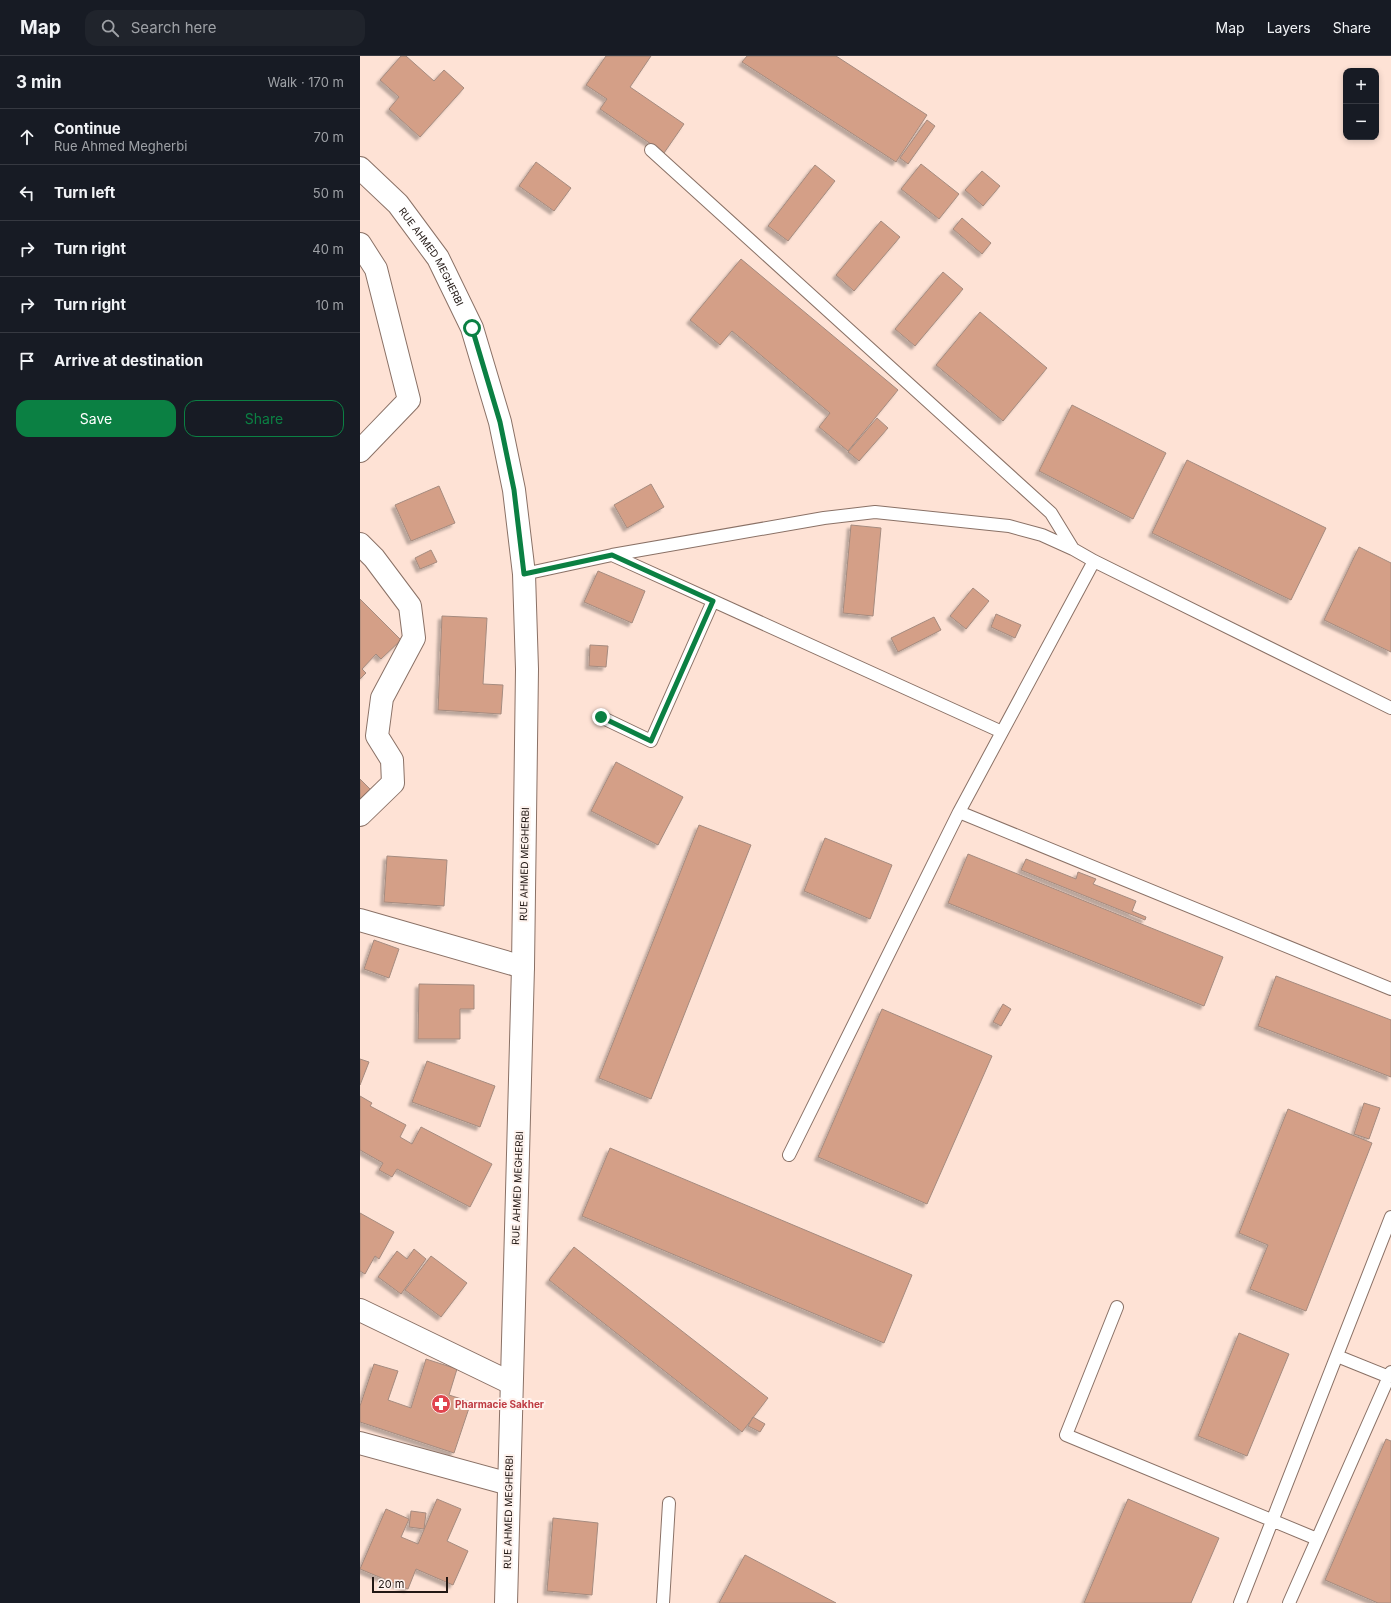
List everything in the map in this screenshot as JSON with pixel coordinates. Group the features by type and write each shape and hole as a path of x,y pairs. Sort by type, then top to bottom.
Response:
{"main road":[{"name":"RUE AHMED MEGHERBI","path":"360,168 398,204 438,258 472,328 500,422 514,490 524,574 527,669 523,967 506,1603"},
{"path":"360,244 376,269 409,400 360,451"},
{"path":"360,544 374,558 410,606 414,638 382,698 377,736 392,760 393,784 360,815"},
{"path":"360,920 523,967"},
{"path":"360,1310 511,1383"},
{"path":"360,1443 509,1484"}],"lane":[{"path":"651,150 1051,513 1073,549"},
{"path":"524,574 612,555 824,518 875,512 1009,526 1042,535 1073,549 1094,561 1391,708"},
{"path":"612,555 1002,732"},
{"path":"789,1155 959,812 1094,561"},
{"path":"601,717 651,741 713,601"},
{"path":"959,812 1391,989"},
{"path":"1240,1603 1391,1218"},
{"path":"1117,1307 1066,1435 1317,1539"},
{"path":"1289,1603 1390,1375 1337,1356"},
{"path":"663,1603 669,1504"}],"building":[{"path":"401,56 406,56 434,81 444,70 464,88 420,137 389,109 399,97 380,80"},
{"path":"606,56 651,56 630,87 684,124 664,153 600,109 607,99 586,85"},
{"path":"747,56 836,56 927,115 896,162 742,62"},
{"path":"927,120 935,126 908,164 900,158"},
{"path":"536,162 571,188 554,211 519,186"},
{"path":"921,164 959,194 939,219 901,189"},
{"path":"815,165 835,181 788,241 768,226"},
{"path":"982,171 1000,186 983,206 965,190"},
{"path":"962,218 991,243 982,254 953,229"},
{"path":"881,221 900,237 854,291 836,275"},
{"path":"741,259 898,390 848,451 819,427 830,413 732,331 720,345 690,320"},
{"path":"943,272 963,289 915,346 895,329"},
{"path":"980,312 1047,368 1003,421 936,365"},
{"path":"1072,405 1166,453 1133,519 1039,471"},
{"path":"877,418 888,428 859,461 848,452"},
{"path":"1187,460 1326,528 1291,600 1152,533"},
{"path":"651,484 664,507 627,528 614,505"},
{"path":"439,486 455,523 411,541 395,505"},
{"path":"851,525 881,528 873,616 843,613"},
{"path":"1359,547 1391,563 1391,652 1324,620"},
{"path":"431,550 437,562 420,569 415,558"},
{"path":"598,571 645,591 632,623 584,602"},
{"path":"973,588 989,601 966,629 950,616"},
{"path":"360,599 401,640 381,659 376,654 362,669 366,673 360,679"},
{"path":"996,614 1021,625 1015,638 991,627"},
{"path":"442,616 487,618 483,684 503,685 501,714 438,710"},
{"path":"934,617 941,630 898,652 891,638"},
{"path":"590,645 608,646 606,667 589,666"},
{"path":"616,762 683,797 658,845 591,811"},
{"path":"360,779 371,790 360,801"},
{"path":"699,825 751,845 651,1099 599,1078"},
{"path":"825,838 892,865 870,919 804,891"},
{"path":"968,854 1223,957 1204,1006 948,903"},
{"path":"387,856 447,860 444,906 384,902"},
{"path":"1026,859 1076,879 1078,872 1096,879 1093,884 1136,901 1132,911 1146,917 1145,920 1021,870"},
{"path":"374,940 399,949 389,978 364,969"},
{"path":"1276,976 1391,1020 1391,1077 1258,1026"},
{"path":"419,984 474,985 474,1009 460,1009 460,1039 418,1039"},
{"path":"1003,1004 1011,1009 1001,1026 993,1022"},
{"path":"882,1009 992,1056 927,1204 818,1157"},
{"path":"360,1059 369,1062 360,1085"},
{"path":"427,1061 495,1086 480,1127 412,1102"},
{"path":"360,1096 372,1103 370,1106 406,1125 400,1137 412,1144 421,1127 492,1164 470,1207 397,1169 392,1177 379,1170 383,1163 360,1150"},
{"path":"1364,1103 1380,1108 1369,1139 1354,1134"},
{"path":"1288,1109 1372,1143 1306,1311 1250,1289 1268,1245 1239,1233"},
{"path":"610,1148 912,1275 884,1343 582,1216"},
{"path":"360,1213 394,1232 379,1259 375,1256 365,1274 360,1271"},
{"path":"574,1247 768,1398 742,1432 549,1280"},
{"path":"414,1249 426,1259 401,1294 378,1277 397,1251 407,1259"},
{"path":"431,1256 467,1283 441,1317 405,1290"},
{"path":"1239,1333 1289,1354 1247,1456 1198,1436"},
{"name":"Pharmacie Sakher","path":"426,1359 457,1369 449,1395 471,1402 454,1453 360,1422 360,1406 374,1364 398,1371 388,1400 411,1408"},
{"path":"753,1417 765,1424 760,1432 748,1426"},
{"path":"1386,1439 1391,1441 1391,1603 1378,1603 1325,1580"},
{"path":"437,1499 461,1509 447,1541 468,1551 453,1585 416,1569 408,1589 360,1569 386,1509 409,1519 401,1537 418,1544"},
{"path":"1128,1499 1219,1538 1191,1603 1084,1603"},
{"path":"411,1511 426,1513 424,1529 409,1527"},
{"path":"553,1518 598,1523 592,1595 547,1591"},
{"path":"745,1555 836,1603 719,1603"}],"place":[{"name":"Pharmacie Sakher","path":"441,1404"}],"route":[{"path":"472,328 500,422 514,490 524,574 612,555 713,601 651,741 601,717"}]}
